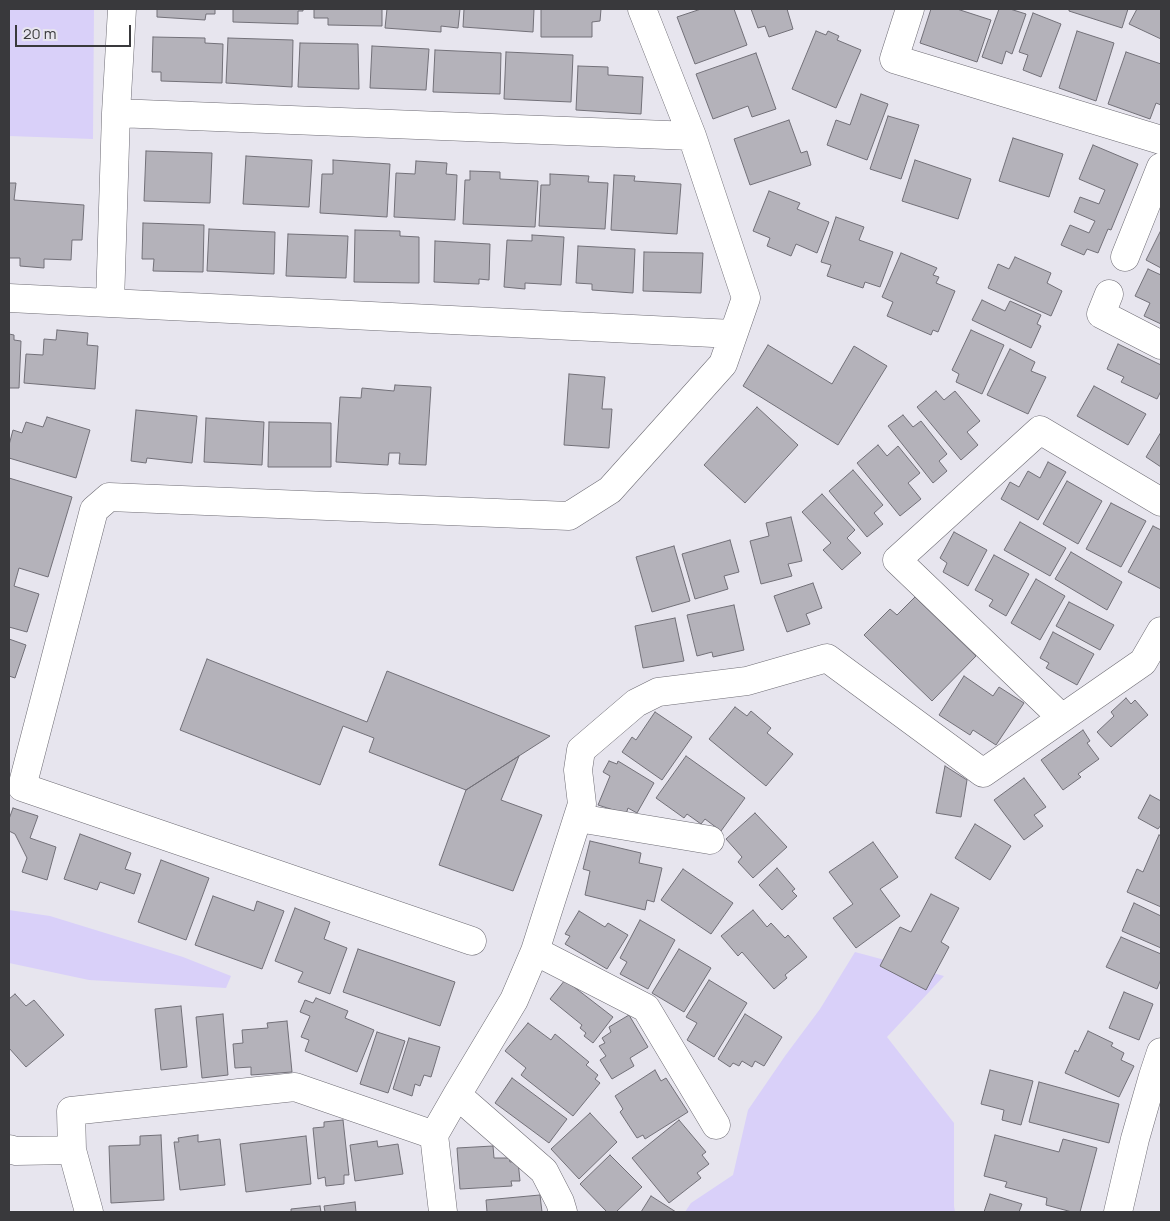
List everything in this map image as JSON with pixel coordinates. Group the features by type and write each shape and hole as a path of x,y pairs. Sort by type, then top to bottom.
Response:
{"street":[{"path":"110,303 116,113 122,9"},
{"path":"472,941 22,788 94,510 109,497 569,516 610,490 723,364 746,298 692,136 642,9"},
{"path":"910,9 894,60 1161,140"},
{"path":"116,113 692,136"},
{"path":"1125,257 1161,168"},
{"path":"1109,294 1101,314 1161,345"},
{"path":"9,298 733,334"},
{"path":"1062,718 897,560 1040,430 1161,502"},
{"path":"443,1212 434,1135 514,1000 536,951 582,804 578,770 581,750 636,704 658,692 747,680 827,658 983,773 1143,662 1161,631"},
{"path":"578,818 710,840"},
{"path":"536,951 646,1008 716,1125"},
{"path":"1118,1212 1135,1139 1161,1052"},
{"path":"89,1212 72,1150 71,1111 295,1087 434,1135"},
{"path":"457,1094 544,1171 560,1202 562,1212"},
{"path":"9,1149 16,1151 72,1150"}],"shaded area":[{"path":"9,9 94,9 93,139 9,136"},
{"path":"9,910 50,916 183,957 231,976 226,988 89,980 9,963"},
{"path":"855,952 944,976 887,1037 954,1123 955,1212 685,1212 691,1203 733,1175 748,1110 820,1009"}],"building":[{"path":"157,9 215,9 215,14 206,14 205,20 157,17"},
{"path":"233,9 303,9 303,11 298,11 298,24 233,22"},
{"path":"314,9 382,9 382,26 328,25 328,18 314,18"},
{"path":"387,9 460,9 458,28 441,26 441,32 385,28"},
{"path":"464,9 534,9 533,32 463,27"},
{"path":"541,9 601,9 600,21 592,22 592,37 541,37"},
{"path":"701,9 734,9 747,45 695,64 677,17"},
{"path":"751,9 787,9 793,29 769,37 765,26 758,28"},
{"path":"931,9 957,9 991,20 977,62 920,43"},
{"path":"999,9 1010,9 1026,14 1012,54 1006,51 1002,64 982,57"},
{"path":"1069,9 1128,9 1122,28 1069,11"},
{"path":"1137,9 1161,9 1161,39 1129,24"},
{"path":"1033,13 1061,24 1041,77 1023,70 1028,55 1019,52"},
{"path":"816,31 826,35 828,31 839,36 837,40 861,50 836,108 792,89"},
{"path":"1077,31 1114,43 1096,101 1059,88"},
{"path":"153,37 205,38 205,43 223,44 222,83 161,81 161,72 152,72"},
{"path":"228,38 293,40 292,87 226,83"},
{"path":"300,43 358,44 359,89 298,87"},
{"path":"372,46 429,49 426,90 370,88"},
{"path":"435,50 501,53 500,94 433,92"},
{"path":"506,52 573,55 571,102 504,99"},
{"path":"1126,52 1161,64 1161,105 1156,103 1150,119 1108,104"},
{"path":"756,53 776,109 752,117 748,106 713,119 696,74"},
{"path":"578,66 608,67 608,75 643,77 641,114 576,110"},
{"path":"861,94 888,104 867,160 827,145 836,120 850,125"},
{"path":"888,116 919,125 901,179 870,169"},
{"path":"789,120 801,153 807,151 811,165 750,185 734,139"},
{"path":"1013,138 1063,154 1049,197 999,181"},
{"path":"1093,145 1138,164 1111,230 1108,229 1098,253 1087,249 1084,255 1061,245 1070,225 1089,233 1095,221 1074,212 1080,197 1099,204 1105,190 1079,179"},
{"path":"146,151 212,153 210,203 144,201"},
{"path":"246,156 312,160 309,207 243,204"},
{"path":"333,160 390,164 387,217 320,213 322,174 333,174"},
{"path":"915,160 971,179 958,219 902,201"},
{"path":"416,161 447,163 446,174 457,175 455,220 394,217 396,173 415,174"},
{"path":"470,171 500,172 500,179 538,181 535,227 463,224 465,180 470,180"},
{"path":"550,174 589,176 588,182 608,183 605,229 539,226 541,185 550,185"},
{"path":"614,175 635,176 634,181 681,184 677,234 611,230"},
{"path":"9,183 16,183 14,200 84,205 82,240 72,240 71,260 44,259 44,268 20,266 20,258 9,258"},
{"path":"769,191 800,203 797,209 829,222 817,253 796,244 791,256 767,246 770,238 753,231"},
{"path":"836,217 864,227 859,240 893,252 880,287 865,282 863,288 827,276 831,265 821,262"},
{"path":"143,223 204,225 203,272 153,271 154,259 142,259"},
{"path":"209,229 275,232 274,274 207,271"},
{"path":"355,230 400,231 400,236 419,237 419,283 354,282"},
{"path":"1161,230 1161,268 1146,260"},
{"path":"288,234 348,236 346,278 286,276"},
{"path":"532,235 564,237 561,285 525,283 525,289 504,287 507,240 532,241"},
{"path":"435,241 490,244 489,280 479,279 479,284 434,282"},
{"path":"578,246 635,249 633,293 592,290 592,284 576,283"},
{"path":"644,252 703,253 701,293 643,291"},
{"path":"901,253 937,268 933,275 939,277 936,283 955,291 938,332 933,330 931,335 887,316 893,302 882,297"},
{"path":"1015,257 1051,273 1047,283 1062,291 1051,316 988,288 998,264 1009,269"},
{"path":"1148,269 1161,275 1161,324 1144,316 1150,303 1135,296"},
{"path":"982,300 1005,311 1010,301 1041,315 1037,324 1041,326 1031,348 972,320"},
{"path":"57,330 88,333 87,345 98,346 95,389 24,383 26,354 43,355 44,339 56,340"},
{"path":"971,330 1004,345 982,394 956,382 959,374 952,370"},
{"path":"9,334 14,335 14,340 21,341 19,388 9,388"},
{"path":"1118,344 1161,365 1161,391 1157,399 1121,382 1124,377 1107,369"},
{"path":"768,345 832,384 854,346 887,366 838,445 743,386"},
{"path":"1010,349 1035,362 1031,371 1046,377 1028,414 987,395"},
{"path":"569,374 605,377 602,409 612,409 609,448 564,445"},
{"path":"395,385 431,387 426,465 399,464 400,453 389,453 388,465 336,462 340,397 361,398 362,388 394,391"},
{"path":"1094,386 1146,414 1128,445 1077,416"},
{"path":"936,391 944,400 955,391 980,421 967,432 978,445 961,460 917,407"},
{"path":"757,407 798,445 745,503 704,465"},
{"path":"136,410 197,416 192,463 147,458 146,463 131,461"},
{"path":"903,415 913,427 921,421 947,454 939,461 947,471 933,483 888,426"},
{"path":"47,417 90,430 76,478 9,458 9,445 13,430 22,433 26,422 43,427"},
{"path":"206,418 264,422 262,465 204,462"},
{"path":"269,422 331,423 331,467 268,467"},
{"path":"1161,432 1161,467 1146,457"},
{"path":"878,445 887,456 898,446 920,473 908,483 921,499 900,516 857,463"},
{"path":"1048,462 1066,472 1038,520 1001,499 1010,482 1019,487 1028,471 1040,478"},
{"path":"853,470 883,505 874,513 883,524 867,537 829,491"},
{"path":"9,478 72,497 48,577 19,568 14,586 39,594 27,632 9,627"},
{"path":"1067,481 1102,501 1078,544 1043,524"},
{"path":"822,494 855,530 847,538 861,553 842,570 823,550 831,543 802,512"},
{"path":"1111,503 1146,521 1121,567 1086,549"},
{"path":"791,517 802,561 788,564 792,576 761,584 750,541 769,536 766,523"},
{"path":"1020,522 1066,548 1050,576 1004,550"},
{"path":"1153,526 1161,530 1161,589 1128,572"},
{"path":"954,532 987,550 968,586 943,572 947,563 940,558"},
{"path":"730,540 739,572 724,576 728,589 695,599 682,554"},
{"path":"674,546 690,601 652,612 636,557"},
{"path":"1071,552 1122,582 1107,610 1055,579"},
{"path":"994,555 1029,574 1006,616 989,606 993,600 975,590"},
{"path":"1036,579 1065,596 1040,640 1011,623"},
{"path":"813,583 822,608 806,614 810,624 787,632 774,596"},
{"path":"915,597 976,656 932,701 864,635 890,609 897,615"},
{"path":"1069,602 1114,625 1100,650 1056,626"},
{"path":"734,605 744,650 713,657 712,652 697,656 687,615"},
{"path":"675,618 684,661 643,668 635,626"},
{"path":"1053,632 1094,654 1077,685 1046,668 1049,663 1040,658"},
{"path":"9,639 26,645 15,678 9,676"},
{"path":"207,659 367,722 387,671 550,736 466,790 369,752 374,738 343,726 320,785 180,730"},
{"path":"964,676 993,696 999,687 1024,703 996,745 973,730 970,735 939,715"},
{"path":"1126,698 1131,704 1135,700 1148,715 1111,747 1097,732 1114,716 1111,712"},
{"path":"735,707 747,716 751,711 771,728 767,733 793,754 766,786 709,739"},
{"path":"655,712 692,737 662,780 622,752 632,737 636,740"},
{"path":"1083,730 1090,741 1087,743 1099,759 1078,774 1081,777 1063,790 1041,760"},
{"path":"519,756 501,800 542,815 513,891 439,865 466,790"},
{"path":"686,756 745,798 721,831 705,819 701,824 687,814 684,818 656,798"},
{"path":"609,761 617,764 618,761 654,783 637,813 628,808 626,814 598,805 610,776 603,772"},
{"path":"945,766 967,780 961,817 936,813"},
{"path":"1024,778 1046,807 1034,815 1043,826 1024,840 994,800"},
{"path":"1150,795 1161,801 1161,825 1158,829 1138,818"},
{"path":"13,808 38,816 30,838 56,847 47,880 22,872 27,858 15,834 9,831 9,819"},
{"path":"755,813 787,847 753,878 738,862 742,857 726,839"},
{"path":"975,824 1011,846 990,880 955,858"},
{"path":"80,834 131,853 125,869 141,874 134,894 100,882 97,890 64,879"},
{"path":"1159,835 1161,836 1161,907 1127,892 1137,869 1143,872"},
{"path":"590,841 641,853 639,863 662,868 654,902 647,900 645,910 585,895 590,871 583,869"},
{"path":"873,842 898,877 880,889 900,916 856,948 833,918 853,904 829,872"},
{"path":"161,860 209,878 186,940 138,922"},
{"path":"777,868 795,889 792,891 797,896 782,910 759,885"},
{"path":"683,869 733,903 711,934 661,900"},
{"path":"931,894 959,908 941,942 949,947 926,990 880,966 900,927 911,932"},
{"path":"213,896 254,911 257,901 284,911 262,969 195,945"},
{"path":"1134,903 1161,916 1161,948 1122,931"},
{"path":"295,908 330,922 324,939 347,948 330,994 298,982 303,972 275,961"},
{"path":"753,910 767,927 771,923 785,938 788,935 807,957 785,975 787,978 774,989 742,952 738,956 721,936"},
{"path":"579,911 605,927 608,923 628,935 607,969 565,944 570,936 565,934"},
{"path":"640,920 675,940 648,989 620,974 627,962 620,958"},
{"path":"1121,937 1161,954 1161,979 1157,989 1106,967"},
{"path":"358,949 455,982 440,1026 343,992"},
{"path":"679,949 711,968 684,1012 652,993"},
{"path":"565,980 613,1017 593,1043 584,1036 586,1033 580,1028 582,1025 550,999"},
{"path":"709,980 747,1003 714,1057 687,1040 697,1023 686,1017"},
{"path":"1124,992 1153,1004 1139,1040 1109,1028"},
{"path":"15,994 26,1006 34,1000 64,1035 26,1067 9,1048 9,999"},
{"path":"316,998 348,1011 345,1018 374,1030 357,1072 305,1051 309,1040 301,1037 310,1016 300,1012 305,1000 313,1003"},
{"path":"181,1006 187,1067 161,1070 155,1009"},
{"path":"223,1014 228,1075 202,1078 196,1017"},
{"path":"745,1014 782,1037 764,1066 755,1061 752,1067 742,1061 739,1066 733,1063 730,1067 718,1059"},
{"path":"629,1015 648,1047 630,1058 634,1066 612,1079 600,1060 606,1056 599,1046 605,1043 602,1038 611,1032 609,1027"},
{"path":"287,1021 292,1072 251,1075 251,1067 235,1068 233,1044 243,1043 242,1030 268,1028 267,1023"},
{"path":"528,1023 551,1040 555,1034 589,1062 586,1065 598,1075 595,1079 600,1083 573,1116 521,1075 526,1068 505,1051"},
{"path":"1088,1031 1113,1043 1111,1046 1124,1053 1121,1060 1134,1066 1119,1097 1065,1073 1075,1050 1078,1052"},
{"path":"377,1032 405,1041 388,1093 360,1084"},
{"path":"409,1038 440,1047 431,1077 424,1075 420,1086 415,1084 412,1096 393,1089"},
{"path":"655,1070 661,1081 666,1078 688,1112 645,1139 643,1135 637,1138 620,1112 623,1109 615,1096"},
{"path":"990,1070 1033,1081 1021,1125 1002,1120 1004,1110 981,1104"},
{"path":"512,1078 567,1119 549,1143 495,1103"},
{"path":"1039,1082 1119,1104 1109,1143 1029,1122"},
{"path":"590,1113 617,1142 579,1179 551,1149"},
{"path":"343,1120 349,1175 344,1175 344,1184 326,1186 325,1177 318,1179 313,1128 324,1127 324,1122"},
{"path":"679,1120 706,1152 702,1155 709,1164 697,1173 701,1178 669,1203 632,1158"},
{"path":"161,1135 164,1200 111,1203 109,1146 140,1145 140,1136"},
{"path":"198,1135 198,1142 220,1139 225,1185 180,1190 174,1142 179,1142 178,1138"},
{"path":"995,1135 1059,1152 1063,1139 1097,1148 1080,1212 1072,1212 1046,1205 1047,1198 1005,1187 1007,1182 984,1176"},
{"path":"306,1136 311,1184 246,1192 240,1144"},
{"path":"377,1141 378,1147 398,1144 403,1174 355,1181 350,1145"},
{"path":"493,1146 494,1158 509,1158 510,1162 518,1161 520,1181 511,1181 512,1186 460,1189 457,1148"},
{"path":"610,1155 642,1187 616,1212 607,1212 580,1184"},
{"path":"990,1194 1022,1204 1019,1212 984,1212"},
{"path":"540,1195 542,1212 487,1212 486,1200"},
{"path":"651,1196 676,1212 641,1212"},
{"path":"355,1202 356,1212 325,1212 324,1206"},
{"path":"320,1206 321,1212 291,1212 291,1209"}]}
